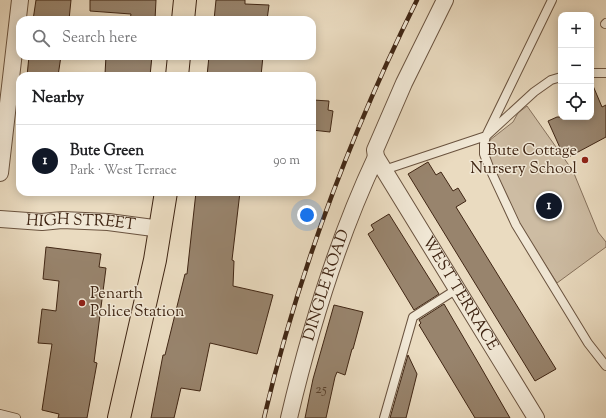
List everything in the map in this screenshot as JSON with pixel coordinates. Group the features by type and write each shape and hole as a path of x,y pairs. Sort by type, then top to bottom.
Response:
{"main road":[{"path":"183,16 185,0"},
{"path":"177,72 179,60"},
{"path":"119,418 161,229 165,196"}],"street":[{"path":"18,16 20,0"},
{"name":"DINGLE ROAD","path":"289,418 302,362 333,263 380,163 375,150 404,83 445,0"},
{"path":"0,173 16,35"},
{"name":"WEST TERRACE","path":"380,163 536,418"},
{"name":"HIGH STREET","path":"0,219 42,222 62,220 100,222 161,229"}],"lane":[{"path":"552,0 486,136 484,154 516,225 588,343 606,366"},
{"path":"594,73 606,73"},
{"path":"380,163 486,136 534,92 551,80 558,78"},
{"path":"384,418 412,317 457,289"},
{"path":"0,414 16,418"}],"shaded area":[{"path":"527,106 573,171 598,232 606,242 606,247 557,283 520,225 492,164 489,154 490,140 513,122 518,113"}],"building":[{"path":"36,0 71,0 69,16 34,16"},
{"path":"90,0 156,0 155,16 131,16 131,14 90,11"},
{"path":"216,0 245,0 245,4 269,5 268,16 214,16"},
{"path":"29,60 60,60 59,72 27,72"},
{"path":"106,60 152,60 150,72 105,72"},
{"path":"209,60 263,60 261,72 207,72"},
{"path":"594,88 602,107 606,105 606,137 565,159 548,121 557,117 558,120 594,120"},
{"path":"316,100 329,101 328,110 333,111 330,132 316,130"},
{"path":"428,162 436,175 441,172 453,191 458,188 466,201 456,207 556,369 535,381 408,174"},
{"path":"196,196 240,196 232,260 234,261 233,286 273,295 257,354 210,343 200,391 181,388 174,418 151,418 163,355 165,355 185,274 187,274"},
{"path":"389,214 439,294 414,310 368,234 374,230 371,225"},
{"path":"46,247 101,254 99,267 106,268 94,362 97,363 87,418 58,418 59,414 42,410 52,344 38,343 42,309 56,311 59,281 43,279"},
{"path":"444,304 510,418 475,418 419,325 421,323 419,320"},
{"path":"334,305 363,312 345,375 337,372 335,377 326,418 305,418 313,379"},
{"path":"408,355 417,374 406,418 390,418"}],"railway":[{"path":"264,418 293,310 328,204 370,101 417,0"}],"place":[{"name":"Bute Cottage Nursery School","path":"585,160"},
{"name":"Bute Green","path":"549,206"},
{"name":"Penarth Police Station","path":"82,303"}]}
